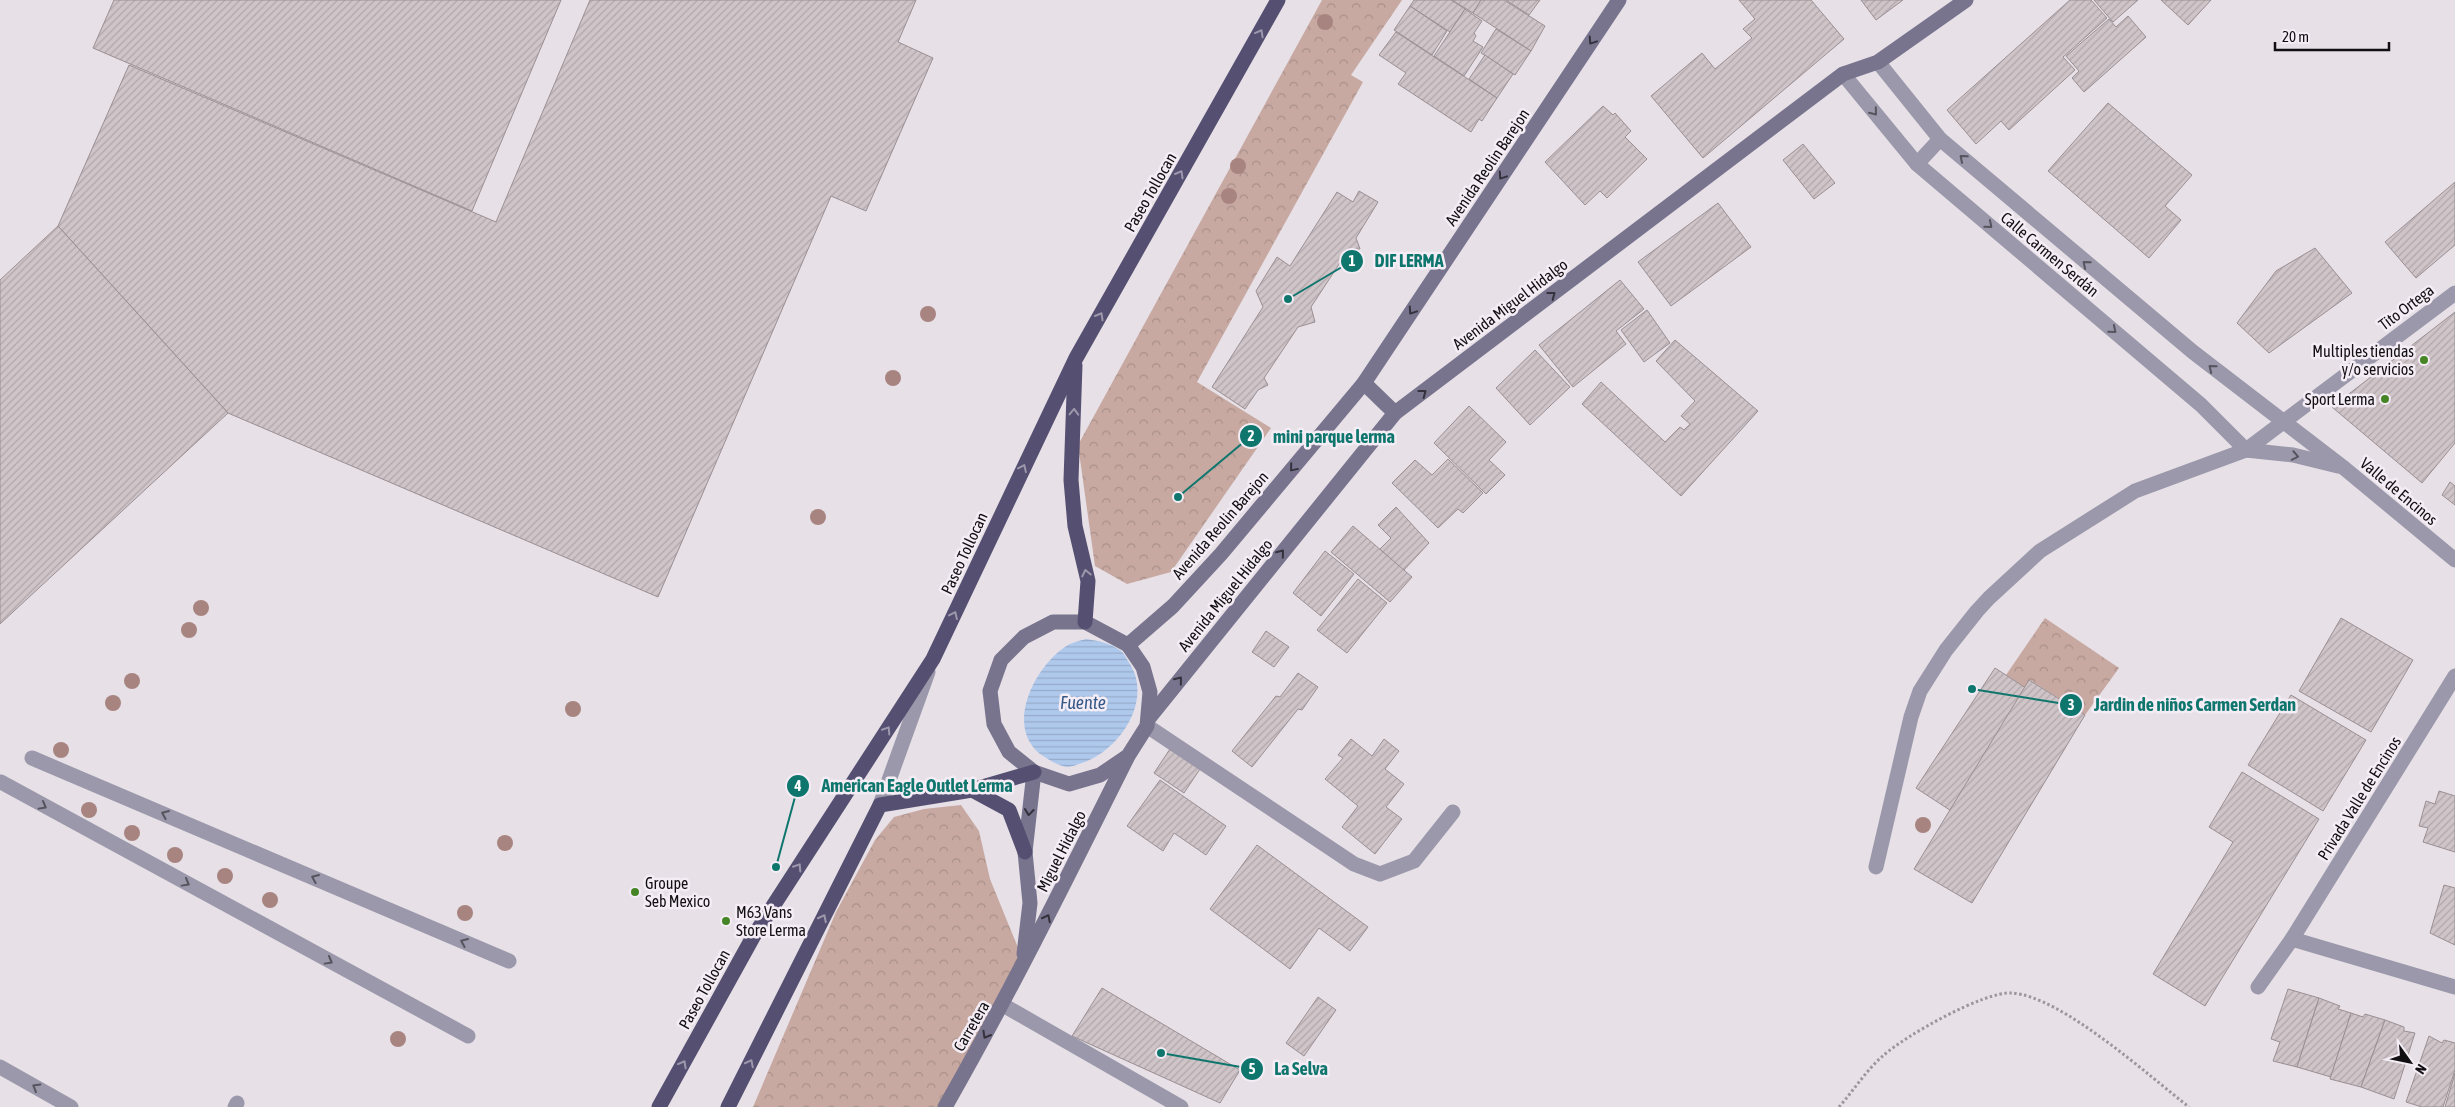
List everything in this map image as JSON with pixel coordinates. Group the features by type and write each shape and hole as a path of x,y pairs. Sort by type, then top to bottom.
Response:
{"highway":[{"name":"Paseo Tollocan","path":"659,1107 753,937 933,659 1076,358 1278,0"},
{"path":"1076,358 1071,480 1075,526 1088,581 1085,622"},
{"path":"728,1107 880,804 972,790 1034,772"},
{"path":"972,790 1009,810 1025,852"}],"main road":[{"name":"Avenida Reolin Barejon","path":"1128,645 1173,606 1203,573 1364,383 1619,0"},
{"name":"Avenida Miguel Hidalgo","path":"1148,722 1395,413 1843,74 1878,62 1966,0"},
{"path":"1364,383 1395,413"},
{"path":"1053,622 1085,622 1128,645 1144,666 1150,692 1148,722 1128,756 1100,775 1069,784 1034,772 1009,752 994,724 990,691 1000,660 1024,636 1053,622"},
{"name":"Miguel Hidalgo","path":"1023,960 1044,923 1128,756"},
{"path":"1023,960 1030,903 1025,852 1034,772"},
{"name":"Carretera","path":"945,1107 1003,1005 1023,960"}],"street":[{"name":"Calle Carmen Serdán","path":"1878,62 1940,139 2193,352 2282,422"},
{"name":"Calle Carmen Serdán","path":"1843,74 1917,164 2201,405 2246,450"},
{"path":"1917,164 1940,139"},
{"name":"Tito Ortega","path":"2246,450 2455,293"},
{"name":"Valle de Encinos","path":"2282,422 2344,468 2455,560"},
{"path":"1876,867 1911,717 1920,691 1946,650 1976,610 2040,550 2135,491 2246,450"},
{"name":"Valle de Encinos","path":"2246,450 2293,455 2344,468"},
{"path":"880,804 933,659"},
{"name":"Privada Valle de Encinos","path":"2258,987 2292,939 2455,676"},
{"path":"1148,722 1354,864 1380,874 1414,862 1453,812"},
{"path":"32,758 509,961"},
{"path":"1,782 468,1036"},
{"path":"2292,939 2455,987"},
{"path":"1003,1005 1181,1107"},
{"path":"0,1067 71,1107"}],"path":[{"path":"1839,1107 1884,1055 1929,1025 1970,1003 2011,993 2046,1002 2074,1018 2189,1107"}],"green space":[{"path":"1322,0 1402,0 1351,75 1363,82 1197,382 1271,428 1171,572 1127,584 1095,566 1078,445"},
{"path":"2045,618 2119,668 2085,715 2030,680 2026,688 2006,675"},
{"path":"961,805 979,831 990,879 1023,960 942,1107 753,1107 836,912 875,840 894,817 924,809"}],"water":[{"name":"Fuente","path":"1086,639 1109,644 1122,652 1136,678 1135,708 1120,736 1108,748 1096,757 1067,767 1057,764 1040,754 1030,742 1025,728 1024,713 1034,683 1043,669 1065,647"}],"building":[{"path":"114,0 561,0 472,211 93,48"},
{"path":"590,0 916,0 898,42 933,58 866,211 831,196 658,597 228,413 58,226 129,65 496,222"},
{"path":"1414,0 1451,0 1465,9 1450,32 1410,6"},
{"path":"1452,0 1481,0 1473,13"},
{"path":"1481,0 1504,0 1545,26 1531,51 1473,13"},
{"path":"1506,0 1540,0 1529,15"},
{"path":"1739,0 1811,0 1844,39 1703,158 1651,96 1702,53 1715,69 1752,38 1743,29 1755,19"},
{"path":"1861,0 1903,0 1876,20"},
{"path":"2070,0 2091,0 2107,18 2063,57 2075,70 2009,130 2001,121 1976,144 1947,110"},
{"path":"2094,0 2138,0 2113,22"},
{"path":"2161,0 2211,0 2188,25"},
{"path":"1410,6 1447,31 1432,55 1394,30"},
{"path":"1465,9 1482,21 1474,33 1476,36 1473,41 1483,47 1464,76 1434,56"},
{"path":"2128,16 2146,37 2084,92 2072,78 2079,71 2066,56 2109,19 2116,27"},
{"path":"1496,29 1531,51 1515,75 1481,53"},
{"path":"1396,32 1497,98 1482,121 1479,119 1471,132 1398,84 1406,73 1379,55"},
{"path":"1485,55 1513,74 1497,98 1469,79"},
{"path":"2108,103 2192,175 2165,206 2181,220 2149,258 2048,171"},
{"path":"1603,106 1613,115 1615,113 1631,131 1625,137 1647,159 1607,198 1600,191 1585,205 1545,162"},
{"path":"1803,144 1835,183 1814,199 1783,160"},
{"path":"2455,182 2455,245 2416,278 2385,242"},
{"path":"1359,191 1378,202 1356,238 1360,249 1349,249 1311,307 1315,322 1298,327 1264,378 1268,385 1258,390 1245,409 1212,387 1263,307 1256,291 1277,257 1290,266 1337,192 1353,202"},
{"path":"1718,203 1751,247 1671,306 1638,262"},
{"path":"58,226 228,413 0,624 0,280"},
{"path":"2315,248 2352,293 2269,353 2237,323 2276,271"},
{"path":"1620,280 1644,309 1616,331 1626,344 1573,387 1539,345"},
{"path":"1647,310 1670,343 1644,362 1621,330"},
{"name":"Multiples tiendas y/o servicios","path":"2455,312 2455,443 2422,483 2332,407"},
{"path":"1675,340 1758,411 1681,496 1582,404 1601,382 1665,442 1680,427 1684,430 1690,424 1681,416 1695,401 1656,361"},
{"path":"1535,350 1570,387 1530,425 1496,388"},
{"path":"1469,406 1506,442 1489,460 1505,475 1486,494 1434,443"},
{"path":"1448,459 1483,493 1463,513 1458,509 1438,528 1392,483 1415,460 1432,475"},
{"path":"2450,482 2455,486 2455,505 2442,495"},
{"path":"1396,507 1429,543 1403,571 1380,549 1391,538 1378,525"},
{"path":"1353,526 1412,577 1390,602 1331,552"},
{"path":"1325,551 1354,574 1321,616 1293,593"},
{"path":"1358,579 1387,603 1347,653 1317,630"},
{"path":"2341,618 2413,660 2371,732 2299,691"},
{"path":"1266,631 1289,647 1274,667 1252,652"},
{"path":"1995,668 2035,694 1959,816 1916,788"},
{"path":"1298,673 1318,687 1302,710 1298,709 1252,767 1232,751 1276,696 1280,697"},
{"path":"2029,680 2085,715 1972,903 1914,869"},
{"path":"2291,695 2366,740 2323,811 2248,765"},
{"path":"1351,739 1372,756 1384,739 1399,751 1385,769 1404,784 1386,807 1402,819 1375,854 1342,827 1358,806 1325,779 1343,758 1338,755"},
{"path":"1172,746 1202,766 1184,793 1154,773"},
{"path":"2242,772 2319,819 2205,1006 2153,974 2233,842 2209,827"},
{"path":"1160,780 1226,826 1206,855 1174,833 1163,851 1127,826"},
{"path":"2439,791 2455,796 2455,852 2423,842 2428,828 2419,826 2426,801 2435,804"},
{"path":"1257,845 1368,927 1350,951 1319,928 1290,969 1210,909"},
{"path":"2444,885 2455,888 2455,945 2430,933"},
{"path":"1102,988 1240,1070 1220,1103 1072,1036"},
{"path":"2288,989 2319,998 2297,1067 2273,1061 2280,1042 2271,1039"},
{"path":"1318,997 1336,1010 1304,1056 1286,1043"},
{"path":"2319,998 2340,1006 2338,1009 2351,1013 2331,1077 2297,1067"},
{"path":"2351,1013 2363,1017 2365,1014 2385,1020 2361,1087 2330,1079"},
{"path":"2385,1020 2404,1027 2404,1031 2415,1033 2394,1099 2361,1087"},
{"path":"2429,1036 2442,1043 2444,1040 2455,1043 2455,1070 2443,1107 2422,1107 2406,1102"},
{"path":"2455,1073 2455,1107 2445,1107"}],"place":[{"name":"DIF LERMA","path":"1288,299"},
{"name":"Multiples tiendas y/o servicios","path":"2424,360"},
{"name":"Sport Lerma","path":"2385,399"},
{"name":"mini parque lerma","path":"1178,497"},
{"name":"Jardin de niños Carmen Serdan","path":"1972,689"},
{"name":"American Eagle Outlet Lerma","path":"776,867"},
{"name":"Groupe Seb Mexico","path":"635,892"},
{"name":"M63 Vans Store Lerma","path":"726,921"},
{"name":"La Selva","path":"1161,1053"}]}
